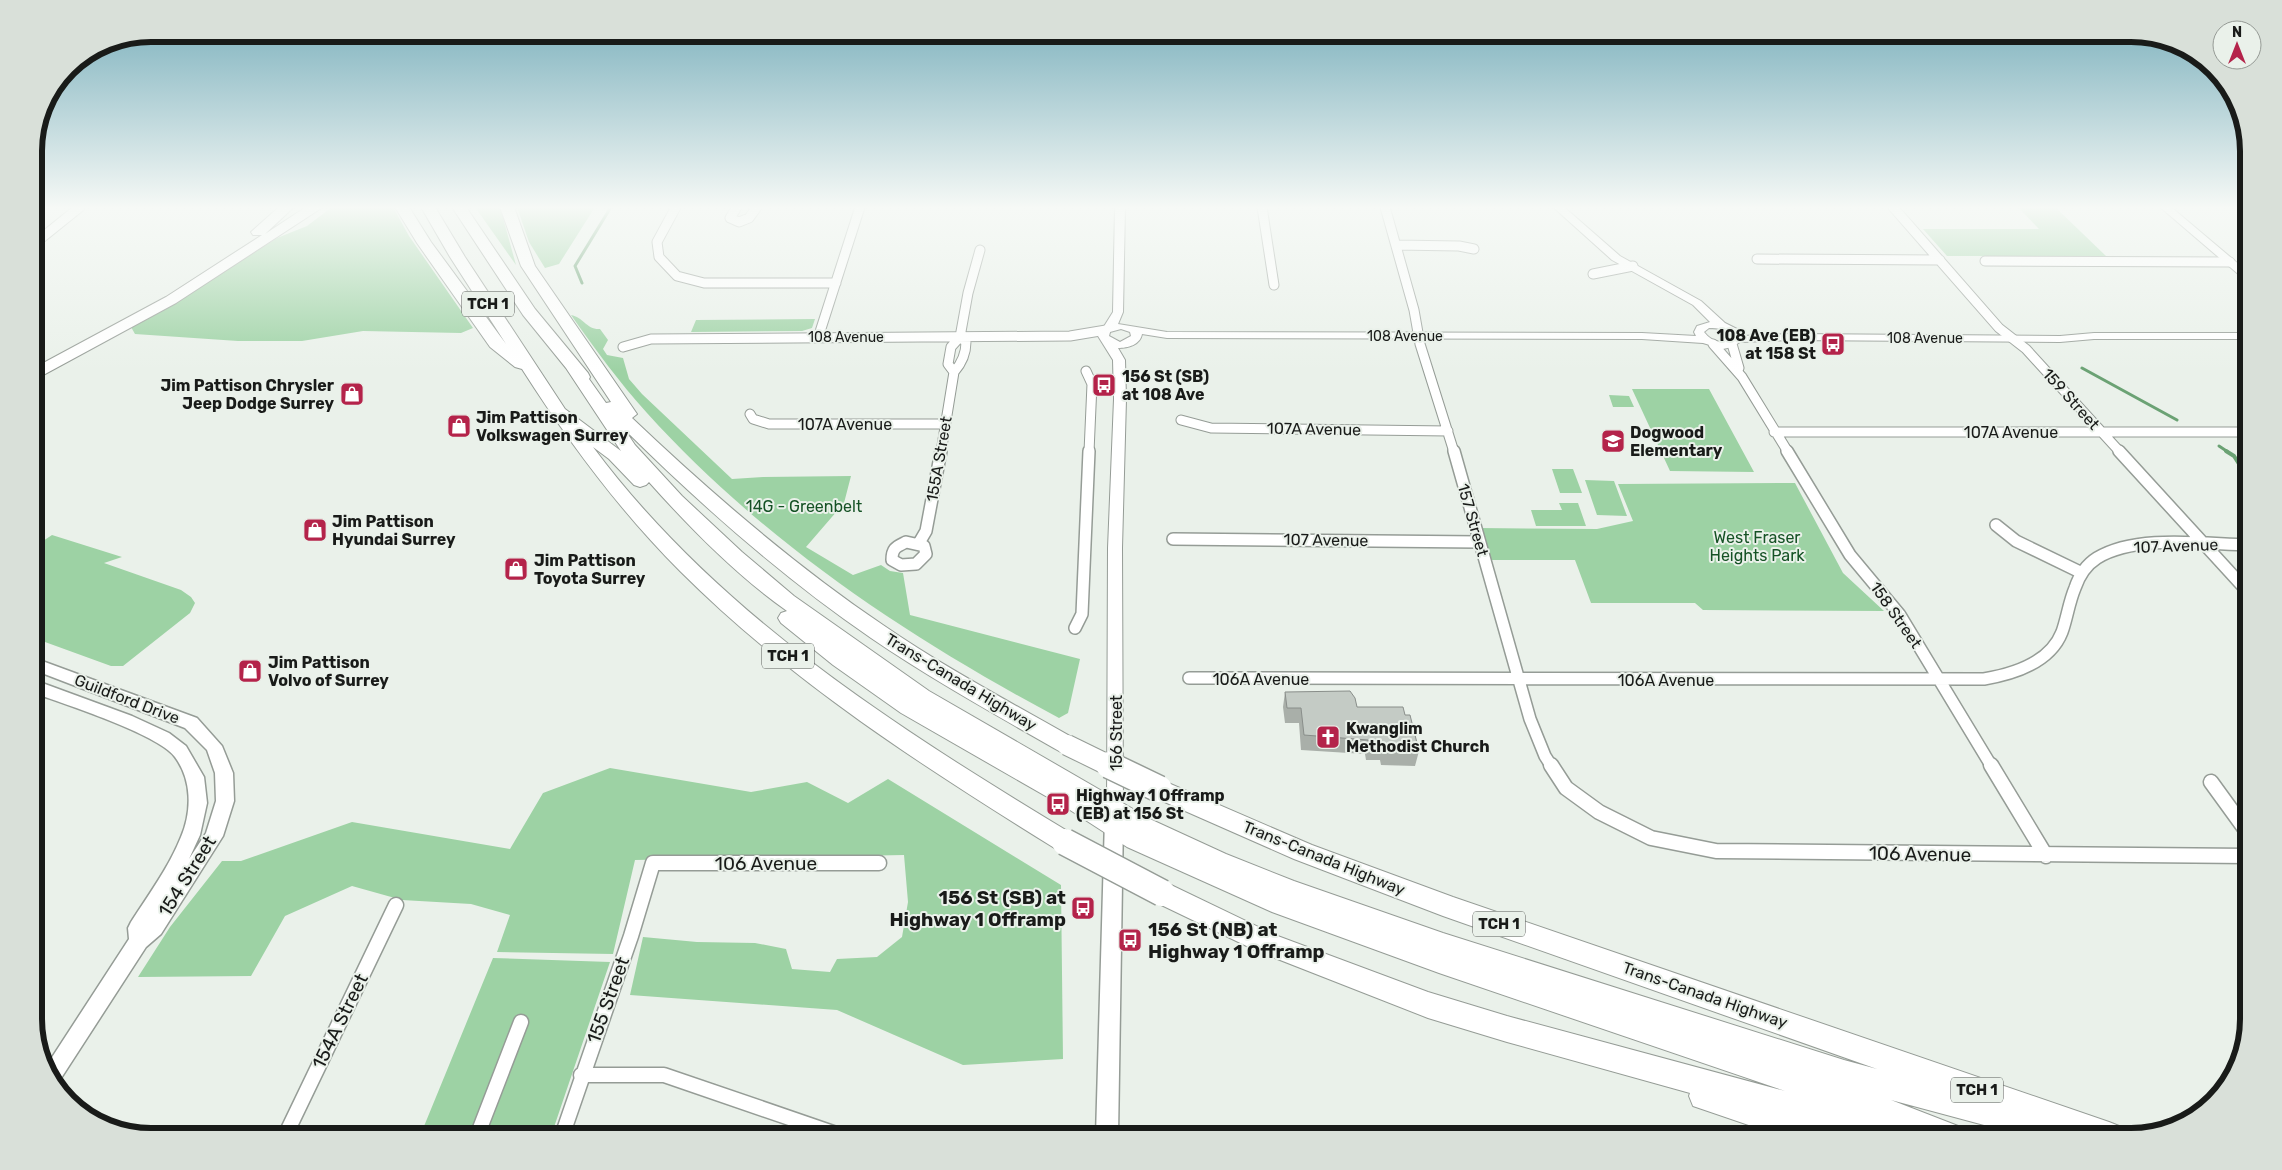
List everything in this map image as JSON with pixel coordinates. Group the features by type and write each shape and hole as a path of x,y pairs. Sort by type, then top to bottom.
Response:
{"highway":[{"path":"43,356 215,262"},
{"path":"43,370 171,300 231,262"},
{"path":"437,262 496,344 531,372"},
{"name":"TCH 1","path":"459,262 531,372 596,463 640,517 697,577 746,623 880,725 952,774 1066,842 1162,893 1266,943 1428,1005 1507,1029 1866,1128"},
{"name":"Trans-Canada Highway","path":"496,262 530,312 573,369 697,490 759,544 876,631 942,674 1068,744 1159,789 1303,852 1452,908 2086,1128"},
{"path":"526,262 646,441"},
{"path":"573,369 629,449 675,500 735,556 787,600 921,697 1114,818 1136,840 1281,904 1439,961 1844,1097 1927,1128"},
{"path":"560,413 616,455 664,506 723,563 840,659 909,707 1078,803 1114,818 1144,827 1217,861 1288,890 1443,945 1844,1074 2048,1128"},
{"path":"1507,1029 1799,1128"}],"main road":[{"name":"Guildford Drive","path":"43,667 191,723 214,746 224,773"},
{"name":"Guildford Drive","path":"43,689 126,721 163,738 180,751 195,777"},
{"name":"154 Street","path":"56,1071 138,940 154,928 214,836 225,801 224,773"},
{"name":"154 Street","path":"138,940 138,928 175,869 191,835 198,804 195,777"},
{"name":"156 Street","path":"1107,1128 1114,818"}],"street":[{"path":"663,262 677,276 704,283 836,283"},
{"path":"818,338 843,262"},
{"name":"155A Street","path":"954,372 948,364 950,347 960,337 968,293 977,262"},
{"path":"1119,262 1118,312 1108,336 1119,360"},
{"path":"1270,262 1274,285"},
{"name":"157 Street","path":"1401,262 1433,391 1448,430 1530,720 1545,756 1566,788 1599,812"},
{"path":"1623,262 1701,305 1731,335"},
{"path":"1626,262 1629,265"},
{"name":"159 Street","path":"1941,262 1999,328 2026,349 2240,583"},
{"path":"2132,262 2230,262 2239,270"},
{"path":"1593,274 1629,265"},
{"path":"1686,297 1702,316 1700,335 1709,342"},
{"path":"1118,312 1132,335"},
{"name":"108 Avenue","path":"1642,336 1701,328 1731,335 1790,337 2060,338 2094,336 2239,336"},
{"path":"1108,336 1117,345 1132,335"},
{"path":"1108,336 1132,335"},
{"path":"1119,360 1132,335"},
{"name":"108 Avenue","path":"1132,335 1642,336 1677,337 1709,342 1731,335"},
{"name":"158 Street","path":"1731,335 1742,377"},
{"name":"108 Avenue","path":"623,347 651,339 1108,336"},
{"name":"155A Street","path":"919,543 926,531 954,372 962,363 966,347 966,342 960,337"},
{"name":"108 Avenue","path":"2060,338 2100,342 2239,343"},
{"name":"158 Street","path":"1709,342 1742,377 1850,555 1900,615 2046,856"},
{"name":"156 Street","path":"1114,818 1119,360"},
{"path":"1075,628 1082,614 1092,384 1086,371"},
{"name":"107A Avenue","path":"750,414 753,419 769,424 945,424"},
{"name":"107A Avenue","path":"1180,420 1211,428 1448,430"},
{"name":"107A Avenue","path":"1774,432 2239,432"},
{"path":"1996,525 2016,541 2080,572"},
{"name":"107 Avenue","path":"1173,539 1480,542"},
{"name":"107 Avenue","path":"2080,572 2098,557 2128,547 2162,544 2239,545"},
{"name":"106A Avenue","path":"1189,678 1939,680 1993,678 2013,673 2043,658 2062,634 2075,583 2080,572"},
{"path":"2211,782 2240,822"},
{"name":"106 Avenue","path":"1599,812 1651,838 1716,851 2046,856 2240,856"},
{"name":"106 Avenue","path":"653,863 880,863"},
{"name":"155 Street","path":"564,1128 581,1075 631,936 653,863"},
{"name":"154A Street","path":"289,1128 396,905"},
{"path":"480,1128 521,1022"},
{"path":"581,1075 664,1075 816,1128"}],"green space":[{"path":"240,262 427,262 473,328 461,333 363,331 302,341 238,341 135,334 131,327"},
{"path":"541,262 561,262 559,264 545,268"},
{"name":"14G - Greenbelt","path":"571,315 579,318 592,328 600,329 608,340 603,349 607,355 623,358 629,379 642,394 732,479 851,476 844,503 806,547 853,575 881,565 890,571 903,573 910,615 1080,659 1068,713 1059,718 947,654 840,584 789,545 739,504 692,460 647,413"},
{"path":"815,319 812,328 802,331 691,332 696,320"},
{"path":"1632,389 1709,389 1754,472 1670,471"},
{"path":"1609,395 1629,396 1634,407 1613,407"},
{"path":"1552,469 1573,469 1582,493 1560,493"},
{"path":"1585,480 1614,481 1627,516 1597,515"},
{"name":"West Fraser Heights Park","path":"1795,483 1843,573 1884,611 1703,610 1695,603 1591,603 1575,560 1487,560 1478,528 1597,529 1633,521 1618,484"},
{"path":"1559,503 1578,503 1586,526 1536,526 1531,510 1562,510"},
{"path":"52,535 122,557 104,563 181,590 191,597 195,603 190,613 123,666 111,666 43,641 43,541"},
{"path":"610,768 751,792 807,782 848,803 888,779 1061,885 1063,1059 963,1065 837,1010 630,995 643,937 697,942 755,943 786,949 792,969 830,972 837,959 877,957 902,937 908,902 904,855 635,860 613,954 497,952 510,915 471,904 402,900 352,886 285,916 251,976 138,977 170,927 222,861 241,861 352,822 510,849 543,793"},
{"path":"493,958 610,962 554,1128 423,1128"}],"building":[{"path":"1350,691 1355,698 1357,707 1403,707 1405,715 1410,715 1419,751 1384,750 1384,745 1369,745 1368,740 1304,735 1301,708 1287,708 1285,692"}],"waterway":[{"path":"578,262 575,266 582,283"},
{"path":"2082,368 2177,420"},
{"path":"2219,446 2228,452"},
{"path":"2226,451 2234,456 2239,464"}],"place":[{"name":"108 Ave (EB) at 158 St","path":"1833,344"},
{"name":"156 St (SB) at 108 Ave","path":"1104,385"},
{"name":"Jim Pattison Chrysler Jeep Dodge Surrey","path":"352,394"},
{"name":"Jim Pattison Volkswagen Surrey","path":"459,426"},
{"name":"Dogwood Elementary","path":"1613,441"},
{"name":"Jim Pattison Hyundai Surrey","path":"315,530"},
{"name":"Jim Pattison Toyota Surrey","path":"516,569"},
{"name":"Jim Pattison Volvo of Surrey","path":"250,671"},
{"name":"Kwanglim Methodist Church","path":"1328,737"},
{"name":"Highway 1 Offramp (EB) at 156 St","path":"1058,804"},
{"name":"156 St (SB) at Highway 1 Offramp","path":"1083,908"},
{"name":"156 St (NB) at Highway 1 Offramp","path":"1130,940"}]}
